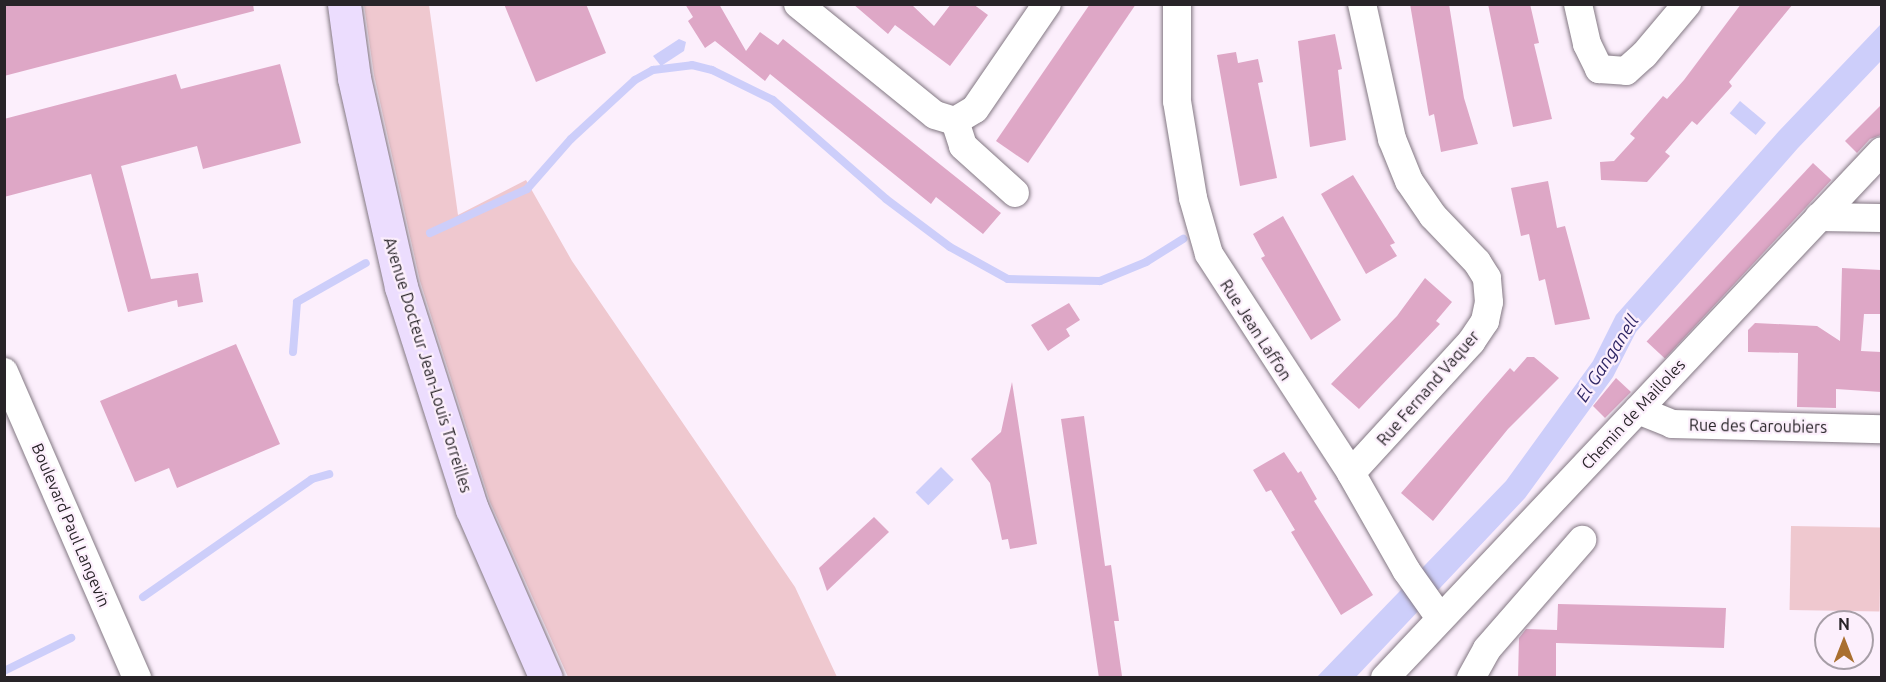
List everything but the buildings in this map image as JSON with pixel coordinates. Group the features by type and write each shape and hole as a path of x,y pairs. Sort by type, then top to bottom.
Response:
{"main road":[{"name":"Avenue Docteur Jean-Louis Torreilles","path":"344,4 354,78 401,287 472,508 546,678"}],"street":[{"path":"798,4 935,115 955,121 975,109 1047,4"},
{"name":"Rue Jean Laffon","path":"1177,4 1177,101 1194,198 1209,254 1351,473 1406,570 1434,610"},
{"name":"Rue Fernand Vaquer","path":"1351,473 1472,342 1485,321 1489,302 1487,278 1478,262 1433,216 1409,181 1392,140 1362,4"},
{"path":"1578,4 1587,44 1599,69 1626,71 1644,55 1687,4"},
{"path":"955,121 963,146 1015,193"},
{"name":"Chemin de Mailloles","path":"1385,678 1434,610 1638,410 1881,151"},
{"path":"1819,218 1881,218"},
{"name":"Boulevard Paul Langevin","path":"4,372 137,678"},
{"name":"Rue des Caroubiers","path":"1638,410 1672,424 1881,429"},
{"path":"1471,678 1487,649 1582,540"}],"shaded area":[{"path":"364,5 429,5 458,215 526,180 572,261 795,587 837,677 568,677 490,502 420,281 374,75"},
{"path":"1791,526 1881,528 1880,612 1790,610"}],"water":[{"name":"El Ganganell","path":"1881,24 1881,61 1798,148 1636,332 1613,377 1525,498 1356,677 1316,678 1506,481 1593,361 1616,315 1779,131"},
{"path":"679,39 686,42 684,51 661,66 653,56"},
{"path":"1740,101 1766,123 1756,135 1730,113"},
{"path":"941,467 954,480 928,505 916,492"}],"waterway":[{"path":"430,233 527,189 571,139 635,80 653,70 692,65 712,70 773,100 886,199 950,247 1008,279 1100,281 1146,262 1183,239"},
{"path":"293,352 297,302 366,263"},
{"path":"143,597 312,479 329,474"},
{"path":"4,671 71,638"}]}
